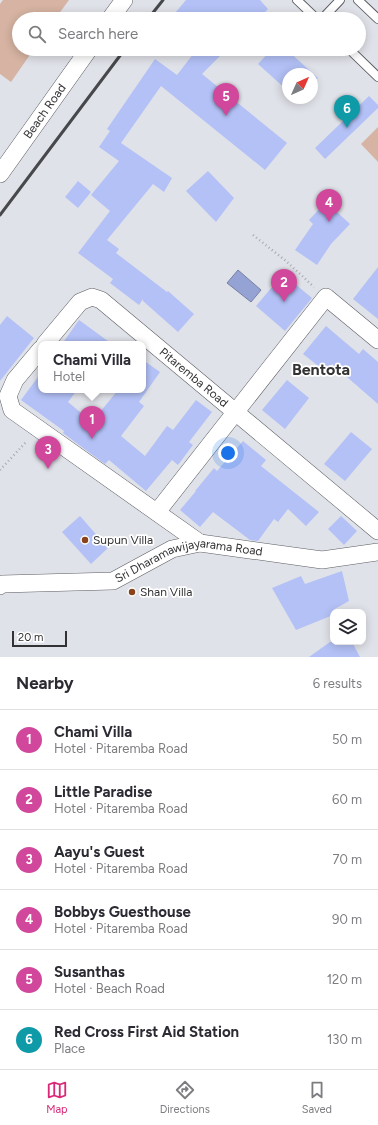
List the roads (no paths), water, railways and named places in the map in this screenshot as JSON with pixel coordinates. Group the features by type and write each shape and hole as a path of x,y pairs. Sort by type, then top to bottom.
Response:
{"street":[{"path":"115,12 124,0"},
{"name":"Beach Road","path":"0,174 84,56"},
{"name":"Pitaremba Road","path":"48,341 80,302 92,297 101,300 378,531"},
{"name":"Pitaremba Road","path":"157,512 326,297 378,340"},
{"path":"38,353 15,380 8,396 12,410 200,543"},
{"name":"Sri Dharamawijayarama Road","path":"0,586 2,584 113,581 172,549 200,543 322,560 378,552"}],"lane":[{"path":"297,0 310,12"},
{"path":"329,12 340,0"},
{"path":"358,0 378,19"},
{"path":"357,56 377,73"}],"water":[{"path":"238,270 261,290 251,302 227,283"}],"railway":[{"path":"154,12 163,0"},
{"path":"0,215 120,56"}],"place":[{"name":"Susanthas","path":"226,116"},
{"name":"Red Cross First Aid Station","path":"347,128"},
{"name":"Bobbys Guesthouse","path":"329,222"},
{"name":"Little Paradise","path":"284,302"},
{"name":"Chami Villa","path":"92,439"},
{"name":"Aayu's Guest","path":"48,469"},
{"name":"Supun Villa","path":"85,540"},
{"name":"Shan Villa","path":"132,592"}],"district":[{"name":"Bentota","path":"321,369"}]}
